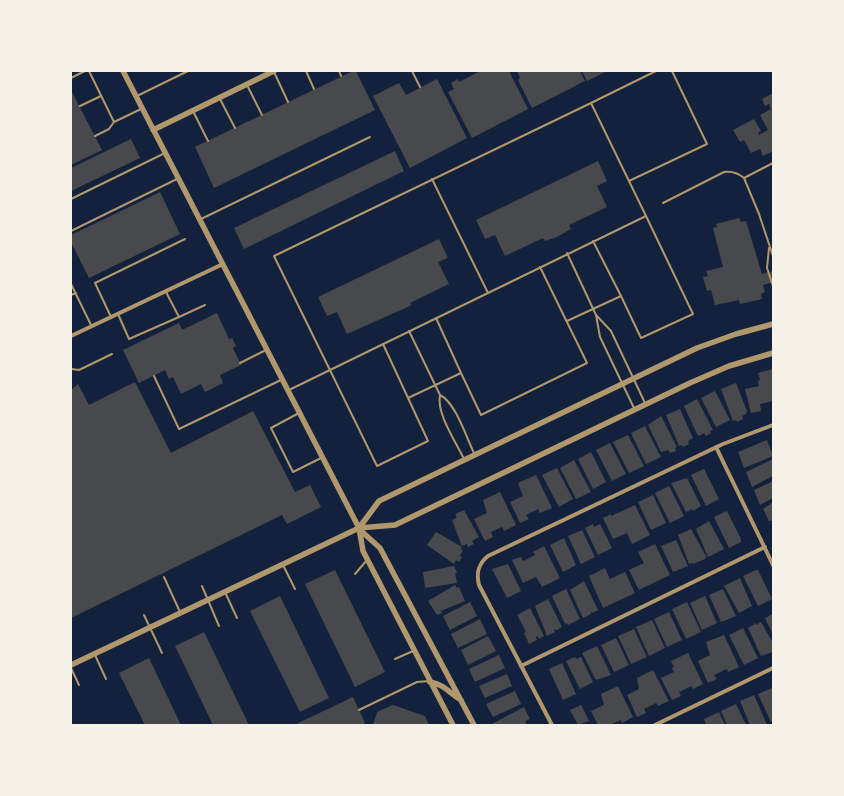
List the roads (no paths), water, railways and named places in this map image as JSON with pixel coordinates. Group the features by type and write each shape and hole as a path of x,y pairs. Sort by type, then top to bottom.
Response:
{"street":[{"path":"123,71 300,413 358,528 363,552 453,725"},
{"path":"153,130 274,71"},
{"path":"71,336 223,264"},
{"path":"358,528 379,501 705,345 773,324"},
{"path":"71,665 358,528 394,525 645,404 716,372 773,353"},
{"path":"552,725 479,585 478,569 488,556 716,447 773,425"},
{"path":"716,447 773,565"},
{"path":"358,528 380,548 474,725"},
{"path":"521,666 764,547"},
{"path":"655,725 773,668"},
{"path":"430,682 443,685 448,692 461,700"}],"lane":[{"path":"71,78 85,71"},
{"path":"89,71 114,122"},
{"path":"136,96 188,71"},
{"path":"274,71 288,102"},
{"path":"306,71 314,89"},
{"path":"339,71 341,76"},
{"path":"412,71 420,87"},
{"path":"383,344 428,441 377,466 274,256 656,71"},
{"path":"629,181 707,144 672,71"},
{"path":"247,84 262,114"},
{"path":"80,106 101,96"},
{"path":"220,97 235,128"},
{"path":"591,102 693,314 641,338 593,241"},
{"path":"95,136 109,129 114,122 142,108"},
{"path":"193,110 208,141"},
{"path":"200,220 370,137"},
{"path":"71,199 165,153"},
{"path":"744,178 773,163"},
{"path":"663,203 724,172 733,172 744,178 759,214 773,256"},
{"path":"71,231 178,178"},
{"path":"432,179 488,293"},
{"path":"288,390 646,216"},
{"path":"112,317 95,283 185,239"},
{"path":"770,247 767,268 773,286"},
{"path":"567,254 594,309 600,337 635,409"},
{"path":"436,318 481,414 574,370 587,363 540,267"},
{"path":"71,284 92,326"},
{"path":"165,291 179,317"},
{"path":"71,295 76,293"},
{"path":"567,321 621,296"},
{"path":"118,314 129,339 205,305"},
{"path":"596,315 611,331 645,404"},
{"path":"409,331 440,395 439,405 464,460"},
{"path":"240,362 267,349"},
{"path":"71,369 79,370 112,354"},
{"path":"408,398 461,373"},
{"path":"154,376 179,429 282,380"},
{"path":"440,395 446,398 451,405 475,455"},
{"path":"300,413 271,428 293,472 322,457"},
{"path":"355,574 367,559"},
{"path":"283,564 295,589"},
{"path":"164,577 181,613"},
{"path":"202,586 219,626"},
{"path":"224,592 237,618"},
{"path":"144,615 162,653"},
{"path":"395,659 414,651"},
{"path":"94,654 106,679"},
{"path":"71,668 79,685"},
{"path":"359,710 417,682 430,682"}]}
